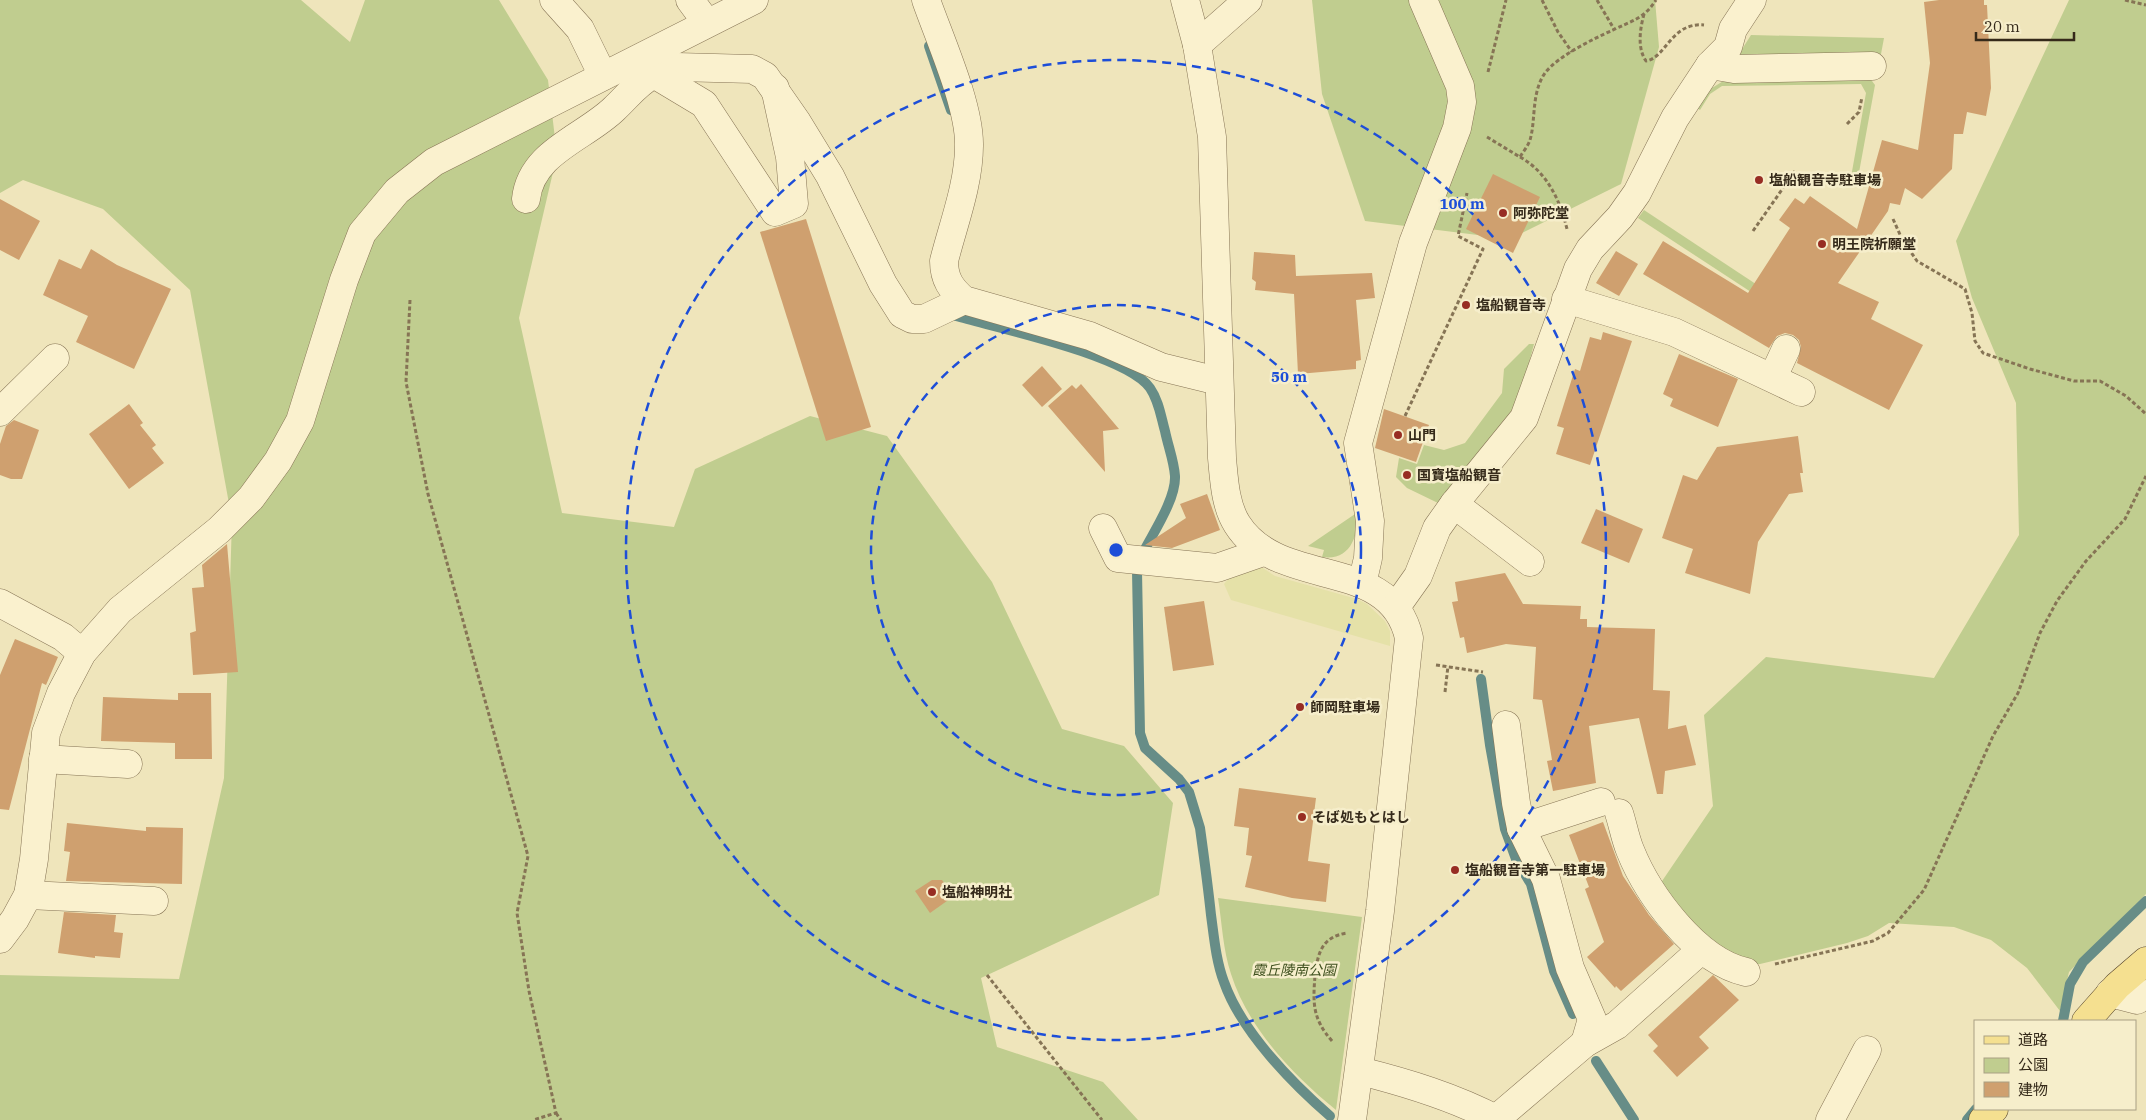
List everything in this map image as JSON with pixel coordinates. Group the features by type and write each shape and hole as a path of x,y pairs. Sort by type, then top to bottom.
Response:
{"main road":[{"path":"2087,1020 2110,993 2146,961"},
{"path":"1983,1120 1993,1110"}],"street":[{"path":"554,0 580,29 603,76"},
{"path":"690,0 707,24"},
{"path":"526,199 528,185 534,172 551,155 613,110 634,87 650,65 707,24 754,0"},
{"path":"926,0 966,117 969,146 966,175 944,262 944,273 953,290 964,300 1090,336 1161,367 1218,380"},
{"path":"1185,0 1197,45 1212,137 1218,380 1222,458 1228,503 1236,523 1248,539 1263,552 1282,562 1362,584 1380,592 1396,607 1406,622 1410,638 1360,1071 1352,1120"},
{"path":"1197,45 1248,0"},
{"path":"1362,584 1368,558 1370,521 1358,443 1413,243 1457,128 1462,102 1460,86 1423,0"},
{"path":"1396,607 1418,576 1437,528 1454,504 1524,418 1533,398 1546,353 1566,299 1583,260 1590,249 1620,217 1638,193 1675,118 1710,65 1728,47 1733,29 1752,0"},
{"path":"650,65 704,104 775,212 794,204 790,158 775,88"},
{"path":"0,939 15,920 28,895 34,859 46,733 61,693 82,653 120,610 219,530 251,498 278,461 300,422 344,280 362,234 396,191 434,162 603,76 650,65 752,69 765,76 775,88 830,176 883,284 902,314 912,319 924,319 964,300"},
{"path":"1710,65 1734,70 1872,66"},
{"path":"1566,299 1674,332 1773,377 1801,392"},
{"path":"1773,377 1786,349"},
{"path":"0,412 55,358"},
{"path":"1454,504 1530,562"},
{"path":"1103,528 1106,560 1217,568 1263,552"},
{"path":"0,603 63,637 82,653"},
{"path":"1506,725 1521,828 1546,879 1570,968 1592,1019 1585,1042"},
{"path":"43,760 128,764"},
{"path":"1521,828 1610,807 1653,894 1701,950 1737,970 1746,972"},
{"path":"28,895 154,901"},
{"path":"1360,1071 1406,1082 1497,1120 1585,1042 1617,1025 1701,950"},
{"path":"2110,993 2137,1000 2146,994"},
{"path":"1830,1120 1867,1050"}],"path":[{"path":"1486,78 1506,0"},
{"path":"1542,0 1558,32 1572,52"},
{"path":"1597,0 1614,29"},
{"path":"1520,157 1530,140 1536,95 1544,75 1552,66 1572,52 1614,29 1634,22 1656,0"},
{"path":"2125,0 2146,5"},
{"path":"1644,14 1640,30 1642,55 1646,61 1653,60 1678,32 1697,24 1711,26"},
{"path":"1481,134 1535,165 1553,190 1564,215 1570,242 1583,260"},
{"path":"1753,231 1795,171"},
{"path":"1405,416 1483,249 1458,236 1468,187"},
{"path":"1894,219 1902,239 1917,261 1965,288 1972,313 1975,341 1983,353 2030,370 2074,381 2100,381 2126,396 2146,414"},
{"path":"410,300 406,382 428,494 528,856 517,913 529,990 556,1113 561,1120"},
{"path":"1746,972 1873,941 1888,933 1902,919 1924,890 1993,736 2018,693 2040,633 2053,609 2086,561 2124,518 2146,476"},
{"path":"1407,660 1483,672"},
{"path":"1445,692 1448,666"},
{"path":"1336,1046 1317,1019 1313,1003 1317,956 1320,948 1337,934 1355,933"},
{"path":"987,975 1102,1120"},
{"path":"533,1120 556,1113"}],"shaded area":[{"path":"1260,566 1275,576 1357,599 1367,604 1385,621 1390,631 1390,646 1231,600 1224,584 1230,577"}],"green space":[{"path":"0,0 301,0 350,42 365,0 499,0 548,80 557,155 519,318 562,513 674,527 695,469 810,416 887,436 992,582 1062,729 1124,746 1173,803 1159,895 981,978 997,1047 1103,1082 1138,1120 0,1120 0,975 179,979 224,778 232,520 190,290 103,209 23,180 0,193"},
{"path":"1312,0 1655,0 1659,47 1621,184 1510,239 1365,221 1322,94"},
{"path":"2069,0 2146,0 2146,894 2069,972 2060,1011 2027,968 1991,940 1954,927 1889,923 1868,936 1847,943 1760,964 1735,964 1658,887 1713,806 1704,715 1766,657 1934,678 2019,535 2016,403 1972,298 1956,241"},
{"path":"1751,35 1884,38 1881,54 1741,58 1739,54"},
{"path":"1869,77 1875,85 1858,178 1851,177 1866,93 1861,84 1722,86 1710,94 1700,110 1697,108 1707,91 1725,80"},
{"path":"1644,210 1798,312 1789,317 1638,218"},
{"path":"1529,344 1534,344 1525,378 1513,411 1438,503 1407,488 1396,477 1399,458 1417,464 1424,445 1444,450 1465,443 1502,393 1504,369"},
{"path":"1358,512 1354,538 1346,551 1332,557 1322,557 1324,550 1308,546"},
{"name":"霞丘陵南公園","path":"1218,898 1362,917 1336,1110 1288,1066 1260,1032 1249,1013 1239,994 1228,965"}],"building":[{"path":"1984,0 1984,5 1987,5 1991,88 1986,116 1967,112 1963,134 1954,134 1952,169 1922,199 1905,188 1900,205 1890,203 1888,211 1838,283 1879,302 1871,319 1923,345 1889,410 1797,363 1801,347 1799,340 1793,335 1785,333 1777,336 1769,348 1643,274 1663,241 1748,293 1790,228 1779,220 1795,198 1804,204 1810,196 1857,229 1882,140 1918,150 1930,63 1924,2"},
{"name":"阿弥陀堂","path":"1493,174 1540,197 1513,253 1466,229"},
{"path":"0,199 40,221 19,260 0,250"},
{"path":"806,219 871,427 826,441 760,232"},
{"path":"91,249 117,265 171,289 134,369 76,342 88,316 43,295 59,259 81,269"},
{"path":"1616,251 1638,264 1619,296 1596,283"},
{"path":"1254,252 1295,255 1296,276 1372,273 1375,298 1356,300 1361,360 1356,361 1356,369 1298,374 1294,294 1255,290 1256,282 1252,279"},
{"path":"1603,332 1632,341 1590,465 1556,454 1564,428 1557,426 1575,369 1580,371 1590,337 1601,340"},
{"path":"1679,354 1738,379 1718,427 1670,406 1673,399 1663,394"},
{"path":"1042,366 1062,389 1042,407 1022,385"},
{"path":"1081,384 1119,429 1103,431 1105,472 1048,406 1072,385 1076,389"},
{"path":"129,404 143,423 140,425 156,445 152,448 164,463 129,489 89,434"},
{"name":"山門","path":"1384,409 1429,425 1416,462 1375,448"},
{"path":"14,420 39,430 22,479 11,479 0,475 0,444 6,426"},
{"path":"1798,436 1803,473 1800,473 1803,492 1789,494 1758,542 1750,594 1685,573 1693,549 1662,538 1683,475 1697,480 1717,447"},
{"path":"1207,494 1220,530 1172,548 1145,545 1186,518 1180,504"},
{"path":"1596,509 1643,529 1629,563 1581,543"},
{"path":"227,544 238,672 193,675 190,633 196,631 192,588 204,587 202,565"},
{"path":"1505,573 1523,604 1581,606 1580,619 1587,619 1587,627 1655,629 1653,690 1670,691 1668,729 1686,725 1696,765 1665,771 1663,794 1657,794 1639,718 1589,726 1596,783 1553,791 1547,761 1552,760 1542,700 1533,699 1536,647 1506,644 1467,653 1464,637 1460,638 1452,602 1458,601 1455,582"},
{"path":"1204,601 1214,665 1173,671 1164,607"},
{"path":"15,639 58,657 46,685 42,683 9,810 0,809 0,675"},
{"path":"178,693 211,693 212,759 175,759 175,743 101,741 103,697 178,700"},
{"path":"1239,788 1316,798 1308,861 1330,864 1326,902 1292,898 1245,887 1252,856 1246,855 1249,828 1234,826"},
{"path":"1603,822 1623,876 1649,915 1674,944 1621,991 1616,986 1615,988 1587,957 1604,942 1585,889 1589,887 1569,835"},
{"path":"67,823 146,831 146,827 183,828 182,884 66,881 70,852 64,851"},
{"path":"932,880 942,880 954,896 930,913 915,891"},
{"path":"64,912 116,915 114,932 123,933 120,958 95,956 95,958 58,953"},
{"path":"1713,975 1739,1000 1699,1037 1709,1048 1677,1077 1653,1051 1658,1046 1648,1035"}],"waterway":[{"path":"929,46 951,110"},
{"path":"956,316 1030,335 1090,354 1137,376 1150,388 1156,398 1175,476 1169,504 1145,549"},
{"path":"1137,571 1140,733 1145,748 1179,779 1189,792 1200,828 1216,949 1224,982 1242,1019 1269,1055 1330,1116"},
{"path":"1481,679 1490,745 1505,829 1516,859 1531,884 1554,971 1573,1014"},
{"path":"2063,1020 2070,984 2083,962 2146,901"},
{"path":"1596,1061 1634,1120"},
{"path":"1967,1120 1975,1110"}],"place":[{"name":"塩船観音寺駐車場","path":"1759,180"},
{"name":"阿弥陀堂","path":"1503,213"},
{"name":"明王院祈願堂","path":"1822,244"},
{"name":"塩船観音寺","path":"1466,305"},
{"name":"山門","path":"1398,435"},
{"name":"国寶塩船観音","path":"1407,475"},
{"name":"師岡駐車場","path":"1300,707"},
{"name":"そば処もとはし","path":"1302,817"},
{"name":"塩船観音寺第一駐車場","path":"1455,870"},
{"name":"塩船神明社","path":"932,892"}]}
